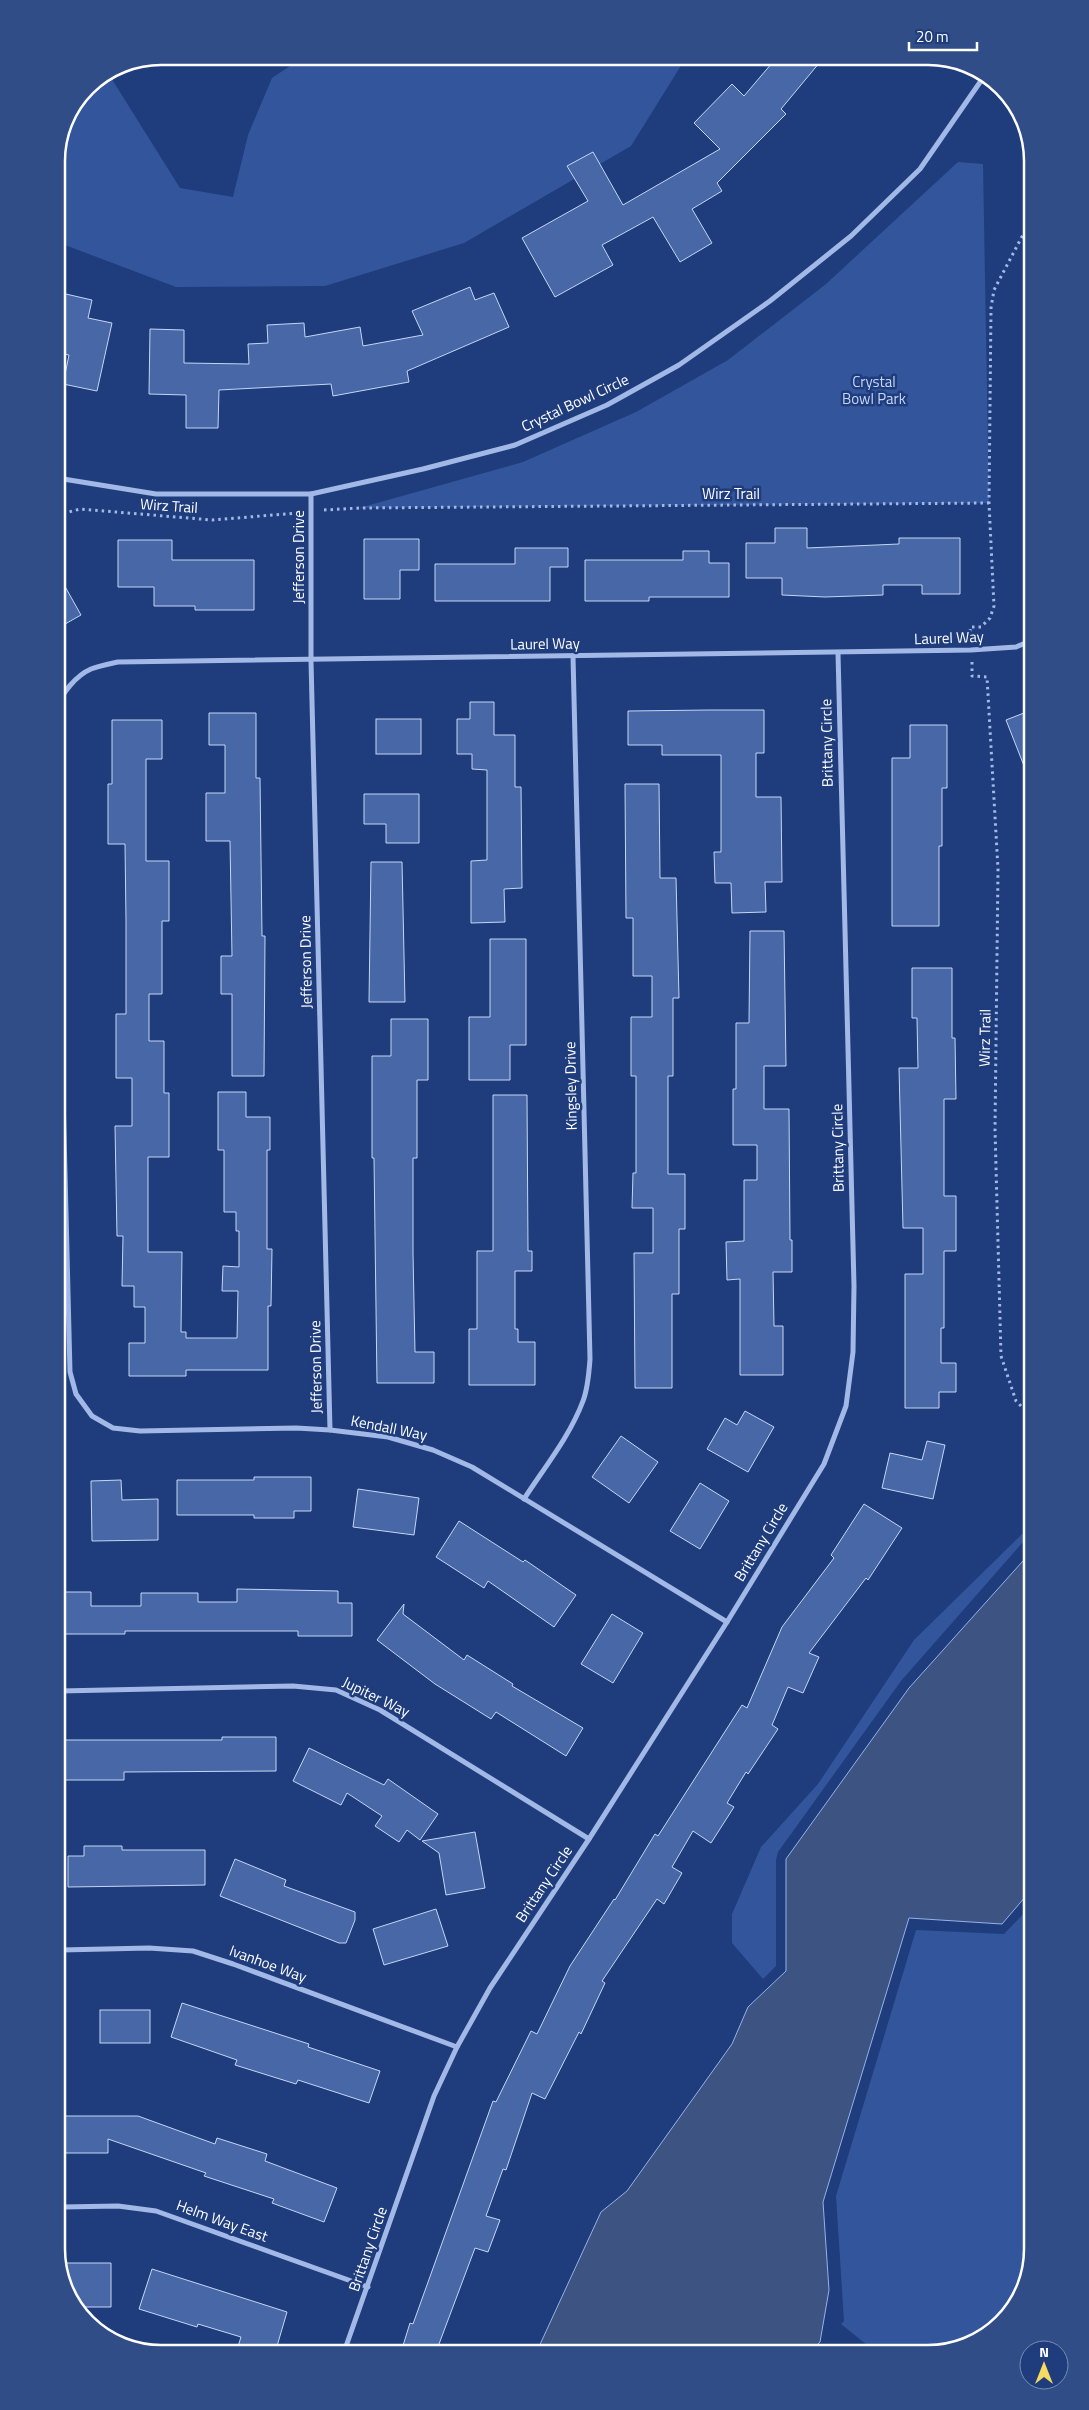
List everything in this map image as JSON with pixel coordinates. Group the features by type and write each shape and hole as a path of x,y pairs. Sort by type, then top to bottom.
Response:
{"street":[{"name":"Crystal Bowl Circle","path":"65,479 156,494 311,494 424,469 515,445 607,405 679,365 770,301 851,236 920,169 981,81"},
{"name":"Jefferson Drive","path":"311,494 311,660 330,1430"},
{"name":"Laurel Way","path":"65,693 90,670 118,662 838,653 971,650 1016,647 1024,644"},
{"name":"Brittany Circle","path":"347,2345 434,2096 457,2047 490,1988 589,1839 727,1622 824,1464 846,1406 854,1352 854,1286 838,653"},
{"name":"Kingsley Drive","path":"524,1499 574,1419 583,1400 590,1359 573,656"},
{"name":"Kendall Way","path":"65,1174 70,1372 76,1394 92,1416 113,1428 140,1432 296,1428 330,1430 388,1438 433,1450 472,1467 727,1622"},
{"name":"Jupiter Way","path":"65,1691 292,1686 336,1690 380,1710 589,1839"},
{"name":"Ivanhoe Way","path":"65,1950 149,1948 193,1951 457,2047"},
{"name":"Helm Way East","path":"65,2207 118,2206 156,2211 368,2288"}],"path":[{"path":"970,627 981,627 990,618 994,606 989,504 991,308 994,290 1024,233"},
{"name":"Wirz Trail","path":"335,509 989,504"},
{"name":"Wirz Trail","path":"65,513 80,510 212,520 280,515"},
{"name":"Wirz Trail","path":"972,666 972,676 987,677 998,868 995,1129 1001,1356 1016,1401 1024,1410"}],"green space":[{"path":"292,65 681,65 631,146 464,243 325,286 176,287 65,245 65,155 68,136 78,113 98,89 112,79 180,188 233,197 248,135 272,78"},
{"name":"Crystal Bowl Park","path":"958,162 983,164 989,503 359,508 523,462 636,412 728,360 826,284"},
{"path":"1024,1534 1024,1541 901,1681 778,1852 776,1860 776,1966 763,1979 732,1943 732,1914 761,1847 818,1784 914,1640"},
{"path":"1024,1913 1024,2249 1021,2274 1014,2292 996,2317 971,2335 959,2340 934,2345 867,2345 841,2324 844,2321 836,2196 916,1930 1004,1934"}],"shaded area":[{"path":"1024,1560 1024,1898 1002,1924 909,1918 823,2202 829,2290 820,2342 817,2345 540,2345 601,2212 627,2191 732,2044 748,2007 786,1971 786,1859 909,1688"}],"building":[{"path":"770,65 818,65 781,109 786,114 717,183 722,191 692,209 712,243 680,262 653,217 602,245 613,265 555,297 522,238 588,201 567,166 593,152 623,205 720,149 694,123 732,84 744,96"},
{"path":"470,287 475,300 494,293 509,327 407,371 409,382 333,396 331,384 219,390 218,428 186,428 186,395 149,394 150,329 184,330 184,363 249,364 248,344 268,343 267,325 304,323 305,337 360,327 363,346 423,335 412,311"},
{"path":"65,294 92,300 88,318 112,323 97,391 65,384 69,355 65,354"},
{"path":"775,528 807,528 807,548 899,544 899,538 960,538 960,594 922,594 922,585 883,585 883,595 825,597 782,595 782,578 746,578 746,543 775,543"},
{"path":"364,539 419,539 419,570 400,570 400,599 364,599"},
{"path":"118,540 172,540 172,560 254,560 254,610 195,610 195,606 154,606 154,587 118,587"},
{"path":"515,548 568,548 568,567 550,567 550,601 435,601 435,564 515,564"},
{"path":"683,551 709,551 709,563 729,563 729,597 649,597 649,601 585,601 585,560 683,560"},
{"path":"65,586 81,615 65,624"},
{"path":"470,702 494,702 494,735 515,735 515,787 521,787 522,888 504,889 505,922 471,923 471,861 487,860 487,770 472,769 472,754 457,754 457,719 470,719"},
{"path":"764,710 764,753 756,753 756,797 781,797 782,882 765,882 766,912 732,913 731,883 715,883 714,852 721,852 721,755 662,755 662,745 628,745 628,711"},
{"path":"209,713 256,713 256,778 260,778 262,936 265,936 264,1076 232,1076 232,994 221,994 221,956 232,956 230,841 206,841 206,793 225,793 225,745 209,745"},
{"path":"1024,713 1024,766 1006,720"},
{"path":"376,719 421,719 421,754 376,754"},
{"path":"112,720 162,720 162,759 146,759 146,861 169,861 169,921 162,921 162,994 149,994 149,1041 164,1041 164,1093 169,1093 169,1157 148,1157 148,1252 182,1252 181,1332 186,1332 186,1338 237,1338 238,1291 222,1291 223,1266 239,1267 239,1231 236,1231 236,1212 224,1212 224,1150 218,1150 218,1092 246,1092 246,1117 270,1117 270,1150 267,1150 267,1249 272,1249 271,1306 268,1306 268,1370 186,1370 186,1376 129,1376 129,1343 145,1343 145,1307 134,1307 134,1286 122,1286 123,1236 117,1236 115,1126 132,1126 132,1078 116,1078 116,1014 126,1014 126,921 125,844 108,844 108,784 112,784"},
{"path":"910,725 947,725 947,788 942,788 942,846 939,846 939,926 892,926 892,758 910,758"},
{"path":"625,784 659,784 660,878 676,878 679,998 673,998 673,1076 668,1076 668,1174 685,1174 685,1229 679,1229 679,1294 672,1294 672,1388 635,1388 634,1253 653,1253 653,1208 632,1208 633,1173 636,1173 636,1076 631,1076 631,1017 652,1017 652,976 633,976 633,918 626,918"},
{"path":"364,794 419,794 419,843 386,843 386,824 364,824"},
{"path":"371,862 402,862 405,1002 369,1002"},
{"path":"750,931 784,931 786,1066 764,1066 764,1109 789,1109 792,1272 773,1272 774,1326 783,1326 783,1375 740,1375 740,1279 727,1280 726,1242 744,1241 744,1180 757,1180 757,1145 733,1145 733,1089 736,1089 736,1023 749,1023"},
{"path":"490,939 526,939 526,1045 510,1045 510,1080 469,1080 469,1017 490,1017"},
{"path":"912,968 952,968 952,1038 955,1038 956,1099 944,1099 944,1196 956,1196 956,1251 944,1251 944,1328 941,1328 941,1363 956,1363 956,1392 939,1392 939,1408 905,1408 905,1274 923,1274 923,1228 903,1228 899,1068 918,1068 917,1018 912,1018"},
{"path":"391,1019 428,1019 428,1080 417,1080 417,1158 413,1158 413,1253 415,1352 434,1352 434,1383 377,1383 374,1158 372,1158 372,1056 391,1056"},
{"path":"493,1095 527,1095 528,1251 532,1251 532,1271 515,1271 515,1329 518,1329 518,1342 535,1342 535,1385 469,1385 469,1329 477,1329 477,1251 493,1251"},
{"path":"745,1411 774,1427 748,1472 707,1449 725,1418 737,1425"},
{"path":"621,1436 658,1462 629,1503 592,1477"},
{"path":"927,1441 945,1445 933,1499 882,1488 890,1453 922,1460"},
{"path":"254,1477 311,1477 311,1511 294,1511 294,1518 254,1518 254,1515 177,1515 177,1480 254,1480"},
{"path":"121,1480 122,1500 158,1499 158,1540 92,1541 91,1481"},
{"path":"700,1483 729,1501 700,1549 670,1531"},
{"path":"358,1489 419,1498 414,1535 353,1527"},
{"path":"864,1504 902,1528 868,1580 866,1578 809,1653 819,1657 803,1693 788,1687 772,1725 778,1729 748,1774 746,1772 727,1803 734,1807 711,1843 693,1831 672,1867 682,1873 664,1904 657,1899 602,1981 605,1983 581,2034 579,2032 545,2099 532,2093 506,2170 503,2169 486,2216 500,2220 488,2252 475,2248 439,2345 403,2345 410,2323 413,2324 493,2101 496,2102 531,2031 537,2034 570,1966 615,1900 655,1834 658,1836 742,1705 747,1708 782,1627 834,1558 831,1555"},
{"path":"459,1521 523,1562 525,1560 576,1595 554,1627 488,1581 484,1588 436,1557"},
{"path":"237,1589 338,1591 338,1603 352,1603 352,1636 298,1636 298,1631 125,1631 125,1634 65,1634 65,1592 91,1592 91,1606 141,1606 141,1593 198,1593 198,1602 237,1602"},
{"path":"404,1604 403,1614 464,1660 467,1655 513,1684 512,1686 583,1728 566,1756 496,1712 491,1719 435,1684 377,1640"},
{"path":"612,1614 643,1633 613,1683 581,1664"},
{"path":"222,1737 276,1737 276,1771 124,1772 124,1780 65,1780 65,1740 222,1740"},
{"path":"309,1748 384,1785 388,1779 438,1814 420,1840 407,1830 399,1842 375,1826 382,1816 347,1793 341,1805 293,1781"},
{"path":"475,1832 485,1888 446,1895 439,1853 422,1841"},
{"path":"84,1846 122,1846 122,1850 205,1850 205,1885 68,1887 68,1856 84,1856"},
{"path":"235,1859 286,1880 284,1886 355,1912 355,1920 346,1943 339,1943 220,1896"},
{"path":"436,1909 448,1946 384,1965 373,1929"},
{"path":"182,2003 309,2044 308,2047 380,2071 369,2103 298,2080 296,2084 235,2065 237,2060 171,2037"},
{"path":"100,2010 150,2010 150,2043 100,2043"},
{"path":"65,2116 138,2116 215,2144 217,2138 267,2154 265,2161 337,2188 324,2222 272,2203 274,2199 204,2176 206,2173 108,2139 108,2153 65,2153"},
{"path":"66,2263 111,2263 111,2307 85,2307 75,2292"},
{"path":"152,2269 287,2312 277,2345 238,2345 241,2337 198,2324 197,2327 139,2309"}]}
